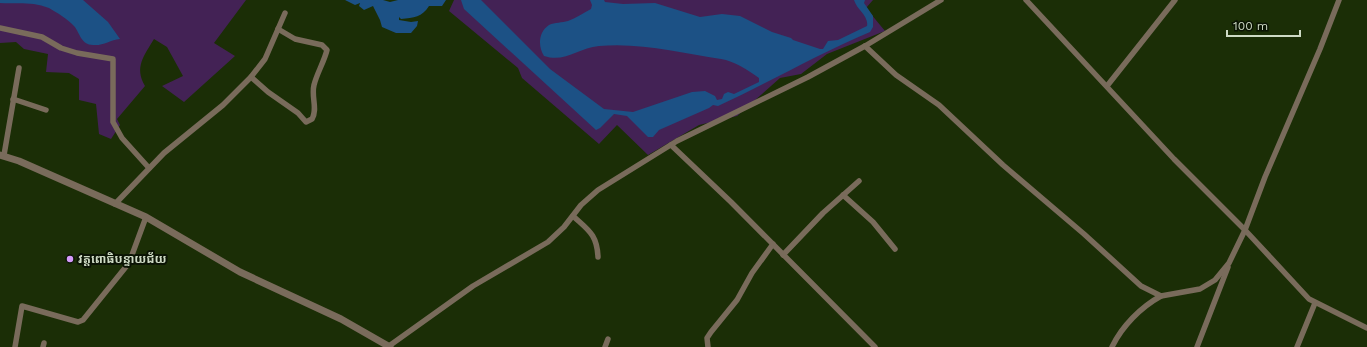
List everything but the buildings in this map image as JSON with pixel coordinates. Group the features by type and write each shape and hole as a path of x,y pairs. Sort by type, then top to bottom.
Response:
{"street":[{"path":"19,68 2,155 146,217 240,272 341,319 389,346 473,286 548,242 573,216 581,205 598,190 671,145 808,77 865,46 941,0"},
{"path":"1026,0 1174,159 1245,230 1298,288 1315,303 1367,328"},
{"path":"1107,86 1175,0"},
{"path":"1197,347 1229,263 1245,230 1264,178 1320,49 1338,0"},
{"path":"114,204 164,153 223,106 251,78 265,59 285,13"},
{"path":"0,28 42,37 61,48 76,53 113,59 113,122 122,138 149,168"},
{"path":"251,78 298,113 304,120 309,122 314,116 314,84 327,50 322,45 295,39 278,29"},
{"path":"865,46 896,74 939,105 992,156 1084,234 1141,286 1161,296"},
{"path":"13,99 46,110"},
{"path":"671,145 773,244 875,347"},
{"path":"783,255 859,181"},
{"path":"843,196 872,222 895,248"},
{"path":"573,216 593,235 596,241 598,257"},
{"path":"17,346 22,306 78,322 83,320 128,263 146,217"},
{"path":"708,347 707,338 737,300 752,273 773,244"},
{"path":"1112,347 1118,335 1128,323 1151,302 1161,296 1200,289 1214,280 1229,263"},
{"path":"1297,347 1315,303"},
{"path":"604,347 608,339"}],"shaded area":[{"path":"0,0 246,0 214,43 235,56 184,102 162,86 183,76 167,47 154,39 144,56 140,67 140,73 145,86 117,119 120,125 111,139 99,134 96,104 79,100 79,79 69,73 46,72 48,54 24,49 16,42 0,43"},
{"path":"454,0 873,0 866,8 885,31 827,54 801,74 780,78 737,116 699,125 648,155 617,125 599,144 522,78 518,68 449,11"}],"water":[{"path":"0,0 83,0 108,22 120,39 100,45 89,44 83,41 72,24 49,8 31,4 0,3"},
{"path":"345,0 383,0 390,2 398,0 446,0 442,6 429,6 424,13 420,15 401,19 399,17 399,20 411,22 418,21 417,26 411,33 396,33 382,27 373,6 364,10 359,6 360,3 355,5"},
{"path":"461,0 481,0 550,69 604,109 633,112 692,92 705,91 715,96 717,100 722,99 724,94 728,92 734,94 759,82 759,78 741,66 726,60 645,47 614,45 599,46 584,49 558,58 552,58 544,56 540,44 541,36 545,28 551,24 571,20 591,9 592,5 590,0 604,0 605,2 623,4 655,3 700,17 722,14 740,16 772,32 820,49 823,49 828,41 838,40 867,26 865,16 854,0 865,0 864,3 873,16 873,27 870,32 832,49 718,106 713,105 659,130 653,137 648,137 627,116 614,114 596,130 464,9"}],"place":[{"name":"វត្តពោធិបន្ទាយជ័យ","path":"70,259"}]}
